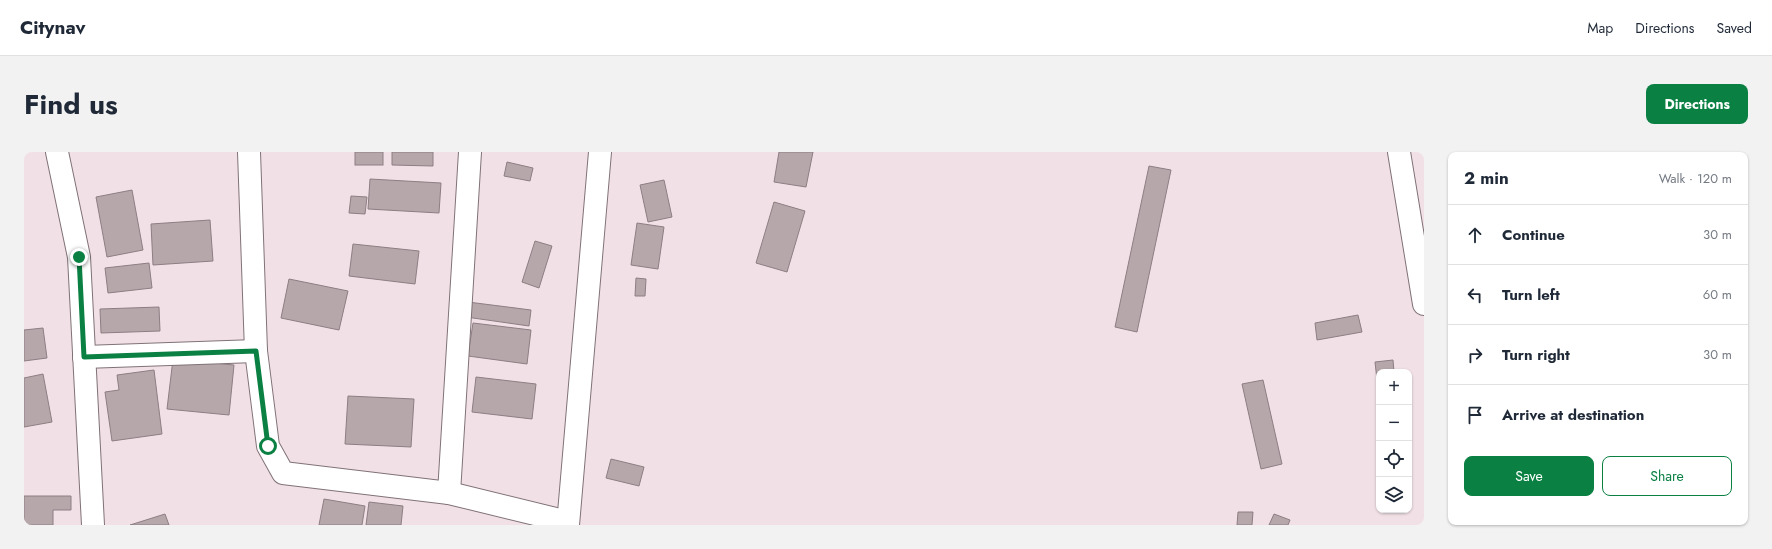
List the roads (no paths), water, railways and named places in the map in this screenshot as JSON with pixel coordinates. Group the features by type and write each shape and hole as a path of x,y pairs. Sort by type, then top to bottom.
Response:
{"street":[{"path":"57,152 79,257 93,525"},
{"path":"249,152 256,351 268,446 283,473 449,492 568,523 600,152"},
{"path":"449,492 470,152"},
{"path":"1399,152 1424,304"},
{"path":"84,357 256,351"}]}
